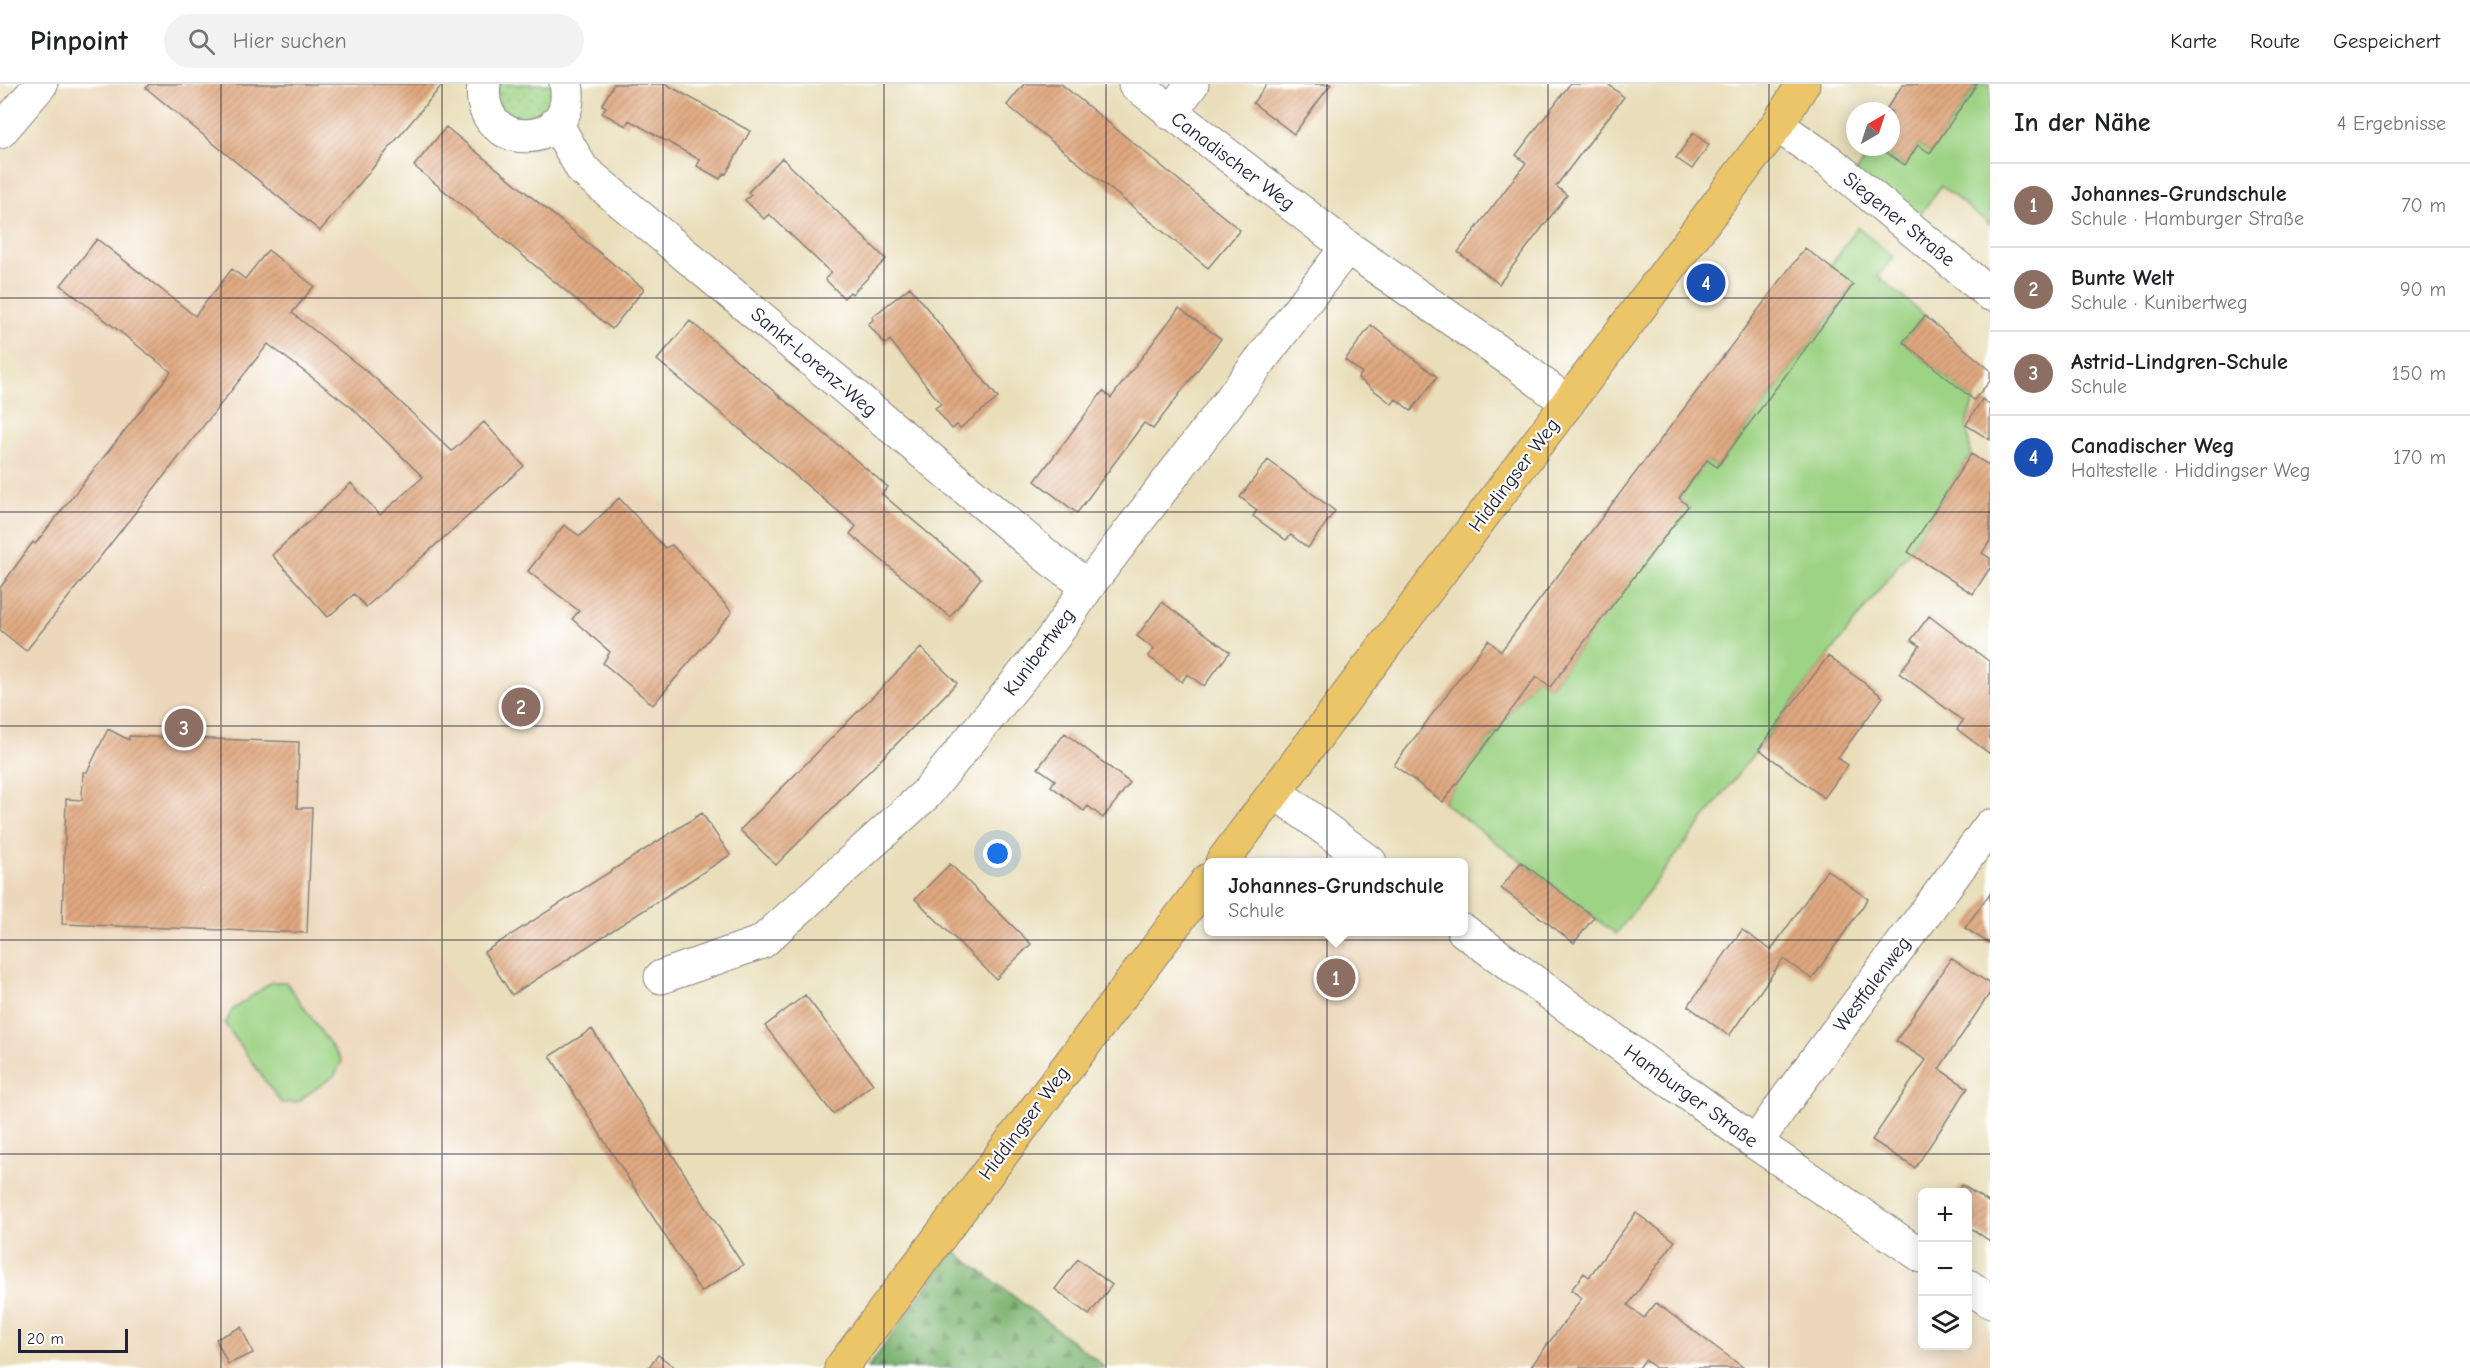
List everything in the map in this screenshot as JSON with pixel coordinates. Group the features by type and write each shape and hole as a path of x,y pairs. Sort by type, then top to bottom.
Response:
{"main road":[{"name":"Hiddingser Weg","path":"1224,858 1777,125 1803,84"},
{"name":"Hiddingser Weg","path":"841,1368 1204,887"}],"street":[{"path":"0,132 41,84"},
{"path":"484,84 483,101 488,115 503,130 523,136 546,131 556,123 567,105 566,84"},
{"name":"Canadischer Weg","path":"1135,84 1347,247 1518,365 1568,403"},
{"path":"1170,113 1192,84"},
{"name":"Sankt-Lorenz-Weg","path":"556,123 582,169 1045,555 1088,586"},
{"name":"Siegener Straße","path":"1777,125 1829,161 1990,294"},
{"name":"Kunibertweg","path":"661,977 762,942 926,794 1053,638 1088,586 1347,247"},
{"path":"1275,792 1365,858"},
{"name":"Westfalenweg","path":"1756,1143 1990,826"},
{"name":"Hamburger Straße","path":"1468,934 1756,1143 1918,1253"},
{"path":"1972,1289 1990,1301"}],"shaded area":[{"path":"73,84 141,84 212,140 332,243 348,224 587,415 745,594 756,627 663,737 541,814 428,937 583,1177 528,1237 440,1368 89,1368 71,1353 0,1336 0,464 56,394 0,343 0,172"},
{"path":"1309,844 1328,858 1276,858 1286,846"},
{"path":"1217,936 1431,936 1664,1110 1918,1286 1918,1350 1972,1350 1972,1321 1990,1333 1990,1368 1170,1368 1242,1271 1068,1130"}],"green space":[{"path":"497,84 553,84 551,109 528,124 500,110"},
{"path":"1977,84 1990,84 1990,225 1941,186 1914,223 1854,175 1868,156 1891,156 1904,165 1918,145 1930,153"},
{"path":"1858,227 1893,257 1878,276 1925,316 1903,342 1974,400 1966,425 1971,454 1908,552 1616,934 1443,802 1536,677 1550,687 1687,506 1679,498 1707,460 1717,467 1853,286 1829,268"},
{"path":"272,982 286,982 342,1061 335,1075 297,1102 281,1103 225,1024 232,1010"},
{"path":"953,1250 1098,1361 1104,1368 868,1368"}],"building":[{"path":"149,84 443,84 320,231 146,88"},
{"path":"614,84 666,84 750,131 726,174 724,173 720,179 697,166 700,160 629,120 626,126 602,113 606,107 602,105"},
{"path":"1024,84 1061,84 1240,230 1208,268 1007,105"},
{"path":"1267,84 1331,84 1294,134 1253,103"},
{"path":"1570,84 1608,84 1624,97 1556,186 1567,195 1499,284 1458,252 1526,163 1516,155"},
{"path":"1903,84 1977,84 1930,153 1918,145 1905,165 1892,156 1900,156 1900,102 1891,102"},
{"path":"446,127 644,289 612,329 414,166"},
{"path":"1693,133 1709,145 1692,169 1676,158"},
{"path":"782,158 886,259 852,294 850,292 844,298 825,279 831,273 769,214 764,219 745,200 751,195 748,192"},
{"path":"97,239 195,316 232,269 245,279 268,250 314,286 292,313 375,378 452,451 484,422 524,466 366,607 354,594 328,617 272,555 351,483 380,515 423,477 351,407 268,344 26,651 0,630 0,588 33,542 35,544 171,372 61,285"},
{"path":"1805,248 1853,285 1717,467 1707,460 1679,498 1688,506 1550,687 1536,677 1443,802 1394,765 1488,640 1501,651"},
{"path":"910,287 998,398 960,428 957,425 952,429 935,408 941,404 890,340 885,344 868,324 874,319 872,317"},
{"path":"1179,308 1221,339 1153,429 1144,423 1077,513 1035,481 1103,391 1111,398"},
{"path":"1925,316 1990,370 1990,381 1974,400 1903,342"},
{"path":"690,321 888,487 882,494 981,578 950,617 850,534 856,526 657,360"},
{"path":"1371,325 1437,377 1411,411 1396,399 1392,404 1358,378 1362,373 1345,360"},
{"path":"1982,399 1990,405 1990,440 1966,425"},
{"path":"1971,454 1990,466 1990,541 1982,553 1990,558 1990,568 1973,594 1908,552"},
{"path":"1268,460 1335,511 1308,548 1291,535 1286,540 1253,516 1257,510 1240,497"},
{"path":"619,498 665,548 672,545 732,612 653,705 603,663 610,652 572,619 579,611 528,571 564,525 580,536"},
{"path":"1162,602 1230,652 1204,686 1187,674 1182,682 1148,656 1154,649 1137,636"},
{"path":"1929,616 1990,662 1990,754 1957,729 1963,721 1899,673 1920,646 1911,640"},
{"path":"921,648 957,683 776,865 740,830"},
{"path":"1828,656 1883,697 1838,758 1848,765 1824,798 1759,749"},
{"path":"108,729 129,740 129,736 299,742 297,808 312,808 307,933 62,924 66,799 82,800 83,772 87,772"},
{"path":"1065,733 1130,783 1103,818 1088,806 1084,811 1051,786 1055,780 1038,768"},
{"path":"702,813 730,855 512,995 484,952"},
{"path":"1521,862 1594,917 1574,943 1501,888"},
{"path":"950,864 1031,944 996,979 915,899"},
{"path":"1827,870 1868,899 1812,979 1783,959 1729,1036 1688,1006 1742,930 1771,950"},
{"path":"1990,893 1990,944 1965,928"},
{"path":"1951,958 1990,984 1990,993 1939,1069 1968,1088 1915,1168 1872,1140 1926,1060 1896,1041"},
{"path":"805,995 873,1084 833,1114 765,1026"},
{"path":"592,1029 743,1265 701,1292 550,1056"},
{"path":"1972,1191 1990,1203 1990,1241 1972,1229"},
{"path":"1636,1213 1675,1241 1628,1305 1644,1318 1656,1303 1744,1368 1656,1368 1645,1360 1639,1368 1530,1368 1582,1298 1571,1290 1584,1273 1589,1277"},
{"path":"1078,1259 1112,1285 1089,1315 1055,1289"},
{"path":"241,1327 253,1353 228,1364 216,1339"},
{"path":"658,1355 676,1368 648,1368"}],"place":[{"name":"Canadischer Weg","path":"1706,283"},
{"name":"Bunte Welt","path":"521,707"},
{"name":"Astrid-Lindgren-Schule","path":"184,728"},
{"name":"Johannes-Grundschule","path":"1336,978"}]}
